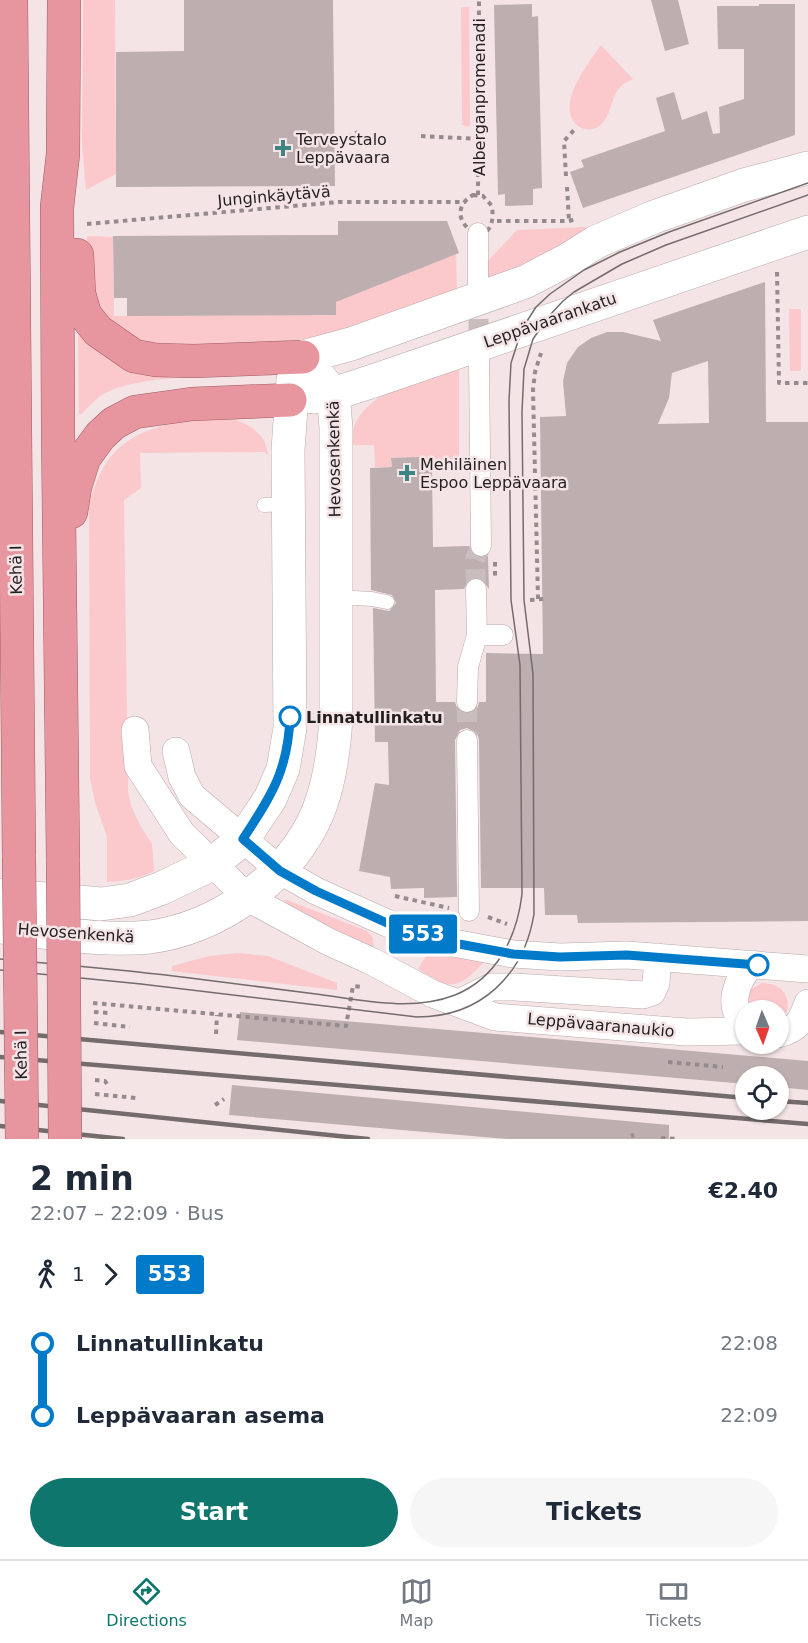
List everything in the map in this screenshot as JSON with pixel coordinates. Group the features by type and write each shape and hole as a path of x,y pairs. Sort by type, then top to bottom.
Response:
{"highway":[{"name":"Kehä I","path":"11,0 22,1139"},
{"path":"64,0 63,154 57,207 65,1139"},
{"path":"63,154 75,205 79,294 85,315 98,331 134,356 156,360 303,357"},
{"path":"59,579 75,487 84,459 100,436 114,423 135,412 155,408 192,404 290,400"}],"main road":[{"path":"303,357 351,344 525,282 596,242 654,217 744,185 808,168"},
{"name":"Leppävaarankatu","path":"290,400 333,393 808,231"},
{"name":"Hevosenkenkä","path":"0,895 101,904 120,901 162,888 212,864 243,839 276,786 283,769 287,749 290,694 276,505 293,380 303,357 333,393 336,428 336,717 334,751 326,788 313,824 280,871 248,898 218,915 174,932 115,938 0,927"}],"street":[{"path":"478,233 478,285"},
{"path":"479,359 481,546"},
{"path":"467,702 468,667 477,636 476,589"},
{"path":"477,636 503,635"},
{"path":"135,730 138,766 173,823 248,898"},
{"path":"467,741 469,911"},
{"path":"173,823 172,759 176,751 182,777 192,796 280,871 316,891 387,923 448,942 513,954 560,957 627,955 808,969"},
{"name":"Leppävaaranaukio","path":"248,898 328,942 371,961 433,994 495,1017 686,1032 735,1031"},
{"path":"371,961 381,947 387,923"},
{"name":"Leppävaaranaukio","path":"459,1003 492,987 643,995 652,992 656,983 658,957"},
{"path":"735,1008 735,990 742,973 752,964"},
{"path":"789,1031 802,1020 808,1003"},
{"path":"789,1036 808,1040"}],"lane":[{"path":"336,597 387,602"}],"path":[{"name":"Alberganpromenadi","path":"478,195 479,0"},
{"path":"566,176 564,141 574,130"},
{"path":"339,141 358,132"},
{"path":"421,136 478,139"},
{"path":"567,187 569,221"},
{"name":"Junginkäytävä","path":"87,224 339,202 465,201"},
{"path":"777,263 779,383 808,383"},
{"path":"530,600 540,599 534,422 535,372 541,353"},
{"path":"385,894 443,908 469,911"},
{"path":"88,1003 346,1026"},
{"path":"94,1012 109,1013"},
{"path":"216,1034 218,1015"},
{"path":"94,1023 130,1027"},
{"path":"668,1062 723,1067"},
{"path":"94,1080 105,1081 109,1087"},
{"path":"95,1094 136,1098"},
{"path":"215,1105 224,1099"},
{"path":"661,1137 677,1139"}],"shaded area":[{"path":"83,0 115,0 116,174 86,190 82,145"},
{"path":"461,7 469,7 470,125 468,127 462,125"},
{"path":"601,45 633,79 617,91 603,122 594,129 586,129 578,126 572,118 571,97 582,74"},
{"path":"585,227 589,232 542,260 486,282 485,264 517,230"},
{"path":"87,236 113,237 114,316 336,315 336,302 456,254 457,293 360,326 316,337 242,348 133,344 103,319 88,282"},
{"path":"789,309 801,309 801,371 790,371"},
{"path":"78,323 83,329 266,370 265,375 179,378 133,384 114,389 99,397 82,414 79,414"},
{"path":"459,366 459,470 432,471 432,463 391,459 392,467 375,467 374,445 351,445 354,427 363,412 375,401 390,391"},
{"path":"228,417 255,430 264,440 268,455 264,452 140,453 141,488 124,500 128,791 131,806 152,844 154,871 131,879 107,882 107,837 90,779 89,504 103,468 117,450 128,441 169,424"},
{"path":"283,900 367,931 373,938 374,946 371,948 312,923"},
{"path":"429,951 485,961 468,978 453,984 446,984 418,969"},
{"path":"237,953 268,956 337,983 337,990 172,971 172,966 209,956"},
{"path":"762,983 771,984 783,991 787,1000 748,1000 749,990"}],"building":[{"path":"184,0 333,0 335,186 116,187 116,52 184,51"},
{"path":"651,0 678,0 689,44 665,51"},
{"path":"532,4 532,17 538,16 542,188 533,189 533,205 505,206 505,194 498,195 494,5"},
{"path":"759,4 795,4 795,135 583,208 570,172 584,167 581,160 665,131 656,98 674,92 682,120 707,111 713,134 720,133 719,107 744,99 744,49 718,49 717,6 759,6"},
{"path":"338,221 447,221 459,253 336,302 336,315 127,316 127,298 114,298 113,236 338,235"},
{"path":"765,282 766,422 808,422 808,921 578,923 577,915 545,915 544,888 481,888 479,740 477,733 467,728 460,730 455,740 457,897 424,898 424,888 391,889 390,877 359,871 375,783 389,785 388,742 375,742 373,608 389,611 396,603 392,595 371,590 370,468 392,467 391,458 422,457 422,463 432,463 433,547 469,546 471,553 476,557 488,556 489,589 482,579 476,577 469,579 464,589 435,590 436,702 455,702 461,712 472,713 477,709 479,702 486,702 486,653 543,654 540,417 566,416 563,381 567,363 578,347 591,338 607,332 623,332 661,341 653,320","holes":["708,361 709,423 658,424 669,398 672,373"]},
{"path":"240,1012 808,1061 808,1090 789,1088 789,1066 735,1066 735,1083 237,1040"},
{"path":"232,1085 669,1125 669,1139 507,1139 229,1115"}],"tunnel":[{"path":"478,289 479,353"},
{"path":"476,589 475,559 481,546"},
{"path":"467,702 467,740"}],"tram line":[{"path":"0,959 166,975 404,1004 439,1000 455,995 470,988 482,978 493,967 510,940 522,894 520,665 511,600 509,401 511,363 522,329 536,307 584,270 669,232 808,183"},
{"path":"0,970 141,984 417,1017 440,1015 461,1009 480,1000 496,988 520,956 529,936 534,914 533,674 524,600 522,412 524,369 533,339 563,301 622,264 666,245 808,195"}],"railway":[{"path":"0,1032 735,1097"},
{"path":"0,1057 808,1124"},
{"path":"0,1101 368,1139"},
{"path":"789,1102 808,1103"},
{"path":"0,1126 123,1139"}],"bus line":[{"name":"553","path":"290,717 283,769 270,799 243,839 280,871 316,891 387,923 448,942 486,950 560,957 627,955 758,965"}],"place":[{"name":"Terveystalo Leppävaara","path":"283,148"},
{"name":"Mehiläinen Espoo Leppävaara","path":"407,473"},
{"name":"Linnatullinkatu","path":"290,717"}]}
